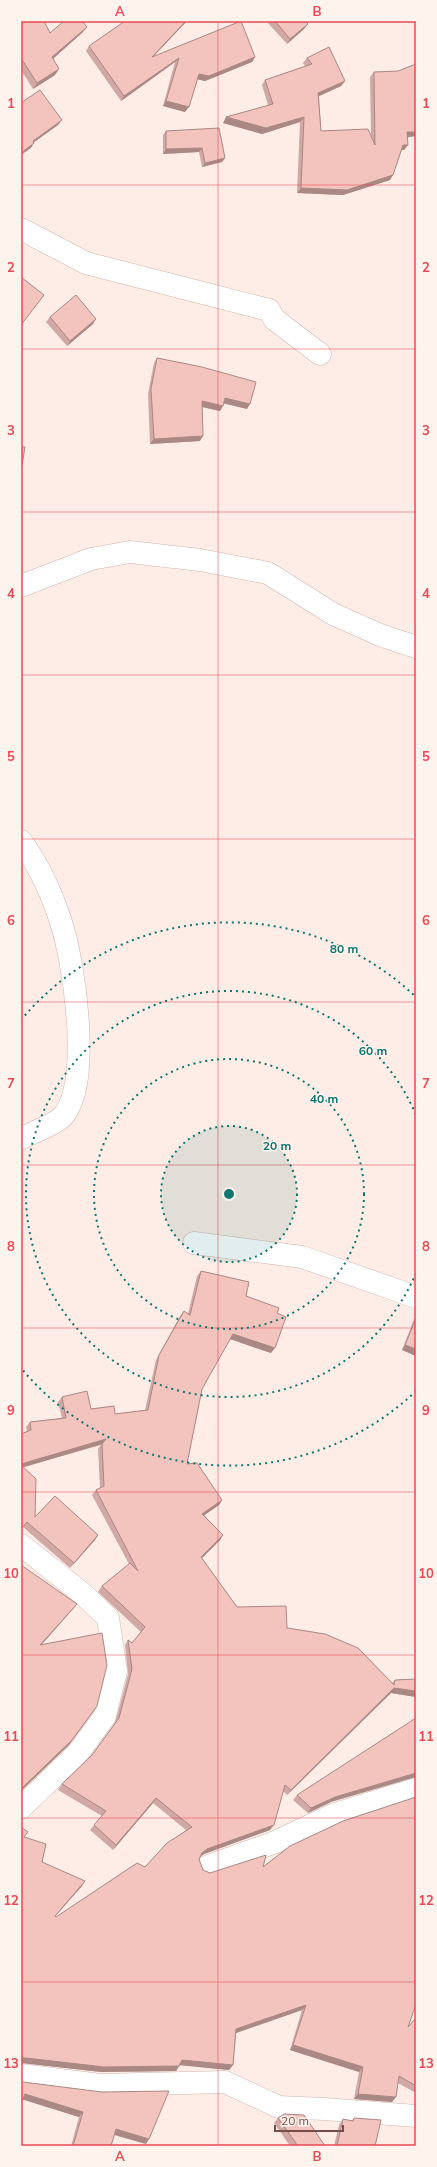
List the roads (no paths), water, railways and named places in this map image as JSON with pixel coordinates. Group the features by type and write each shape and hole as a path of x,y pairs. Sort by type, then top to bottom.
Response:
{"street":[{"path":"21,229 86,263 269,310 274,320 320,354"},
{"path":"21,586 91,559 130,552 200,560 268,573 333,614 380,635 416,647"},
{"path":"21,841 36,860 60,920 76,990 79,1067 72,1099 61,1118 21,1138"},
{"path":"194,1243 302,1257 416,1297"},
{"path":"21,1544 83,1594 108,1618 116,1671 105,1716 78,1753 21,1808"},
{"path":"208,1866 273,1843 335,1814 416,1789"},
{"path":"21,2075 100,2085 225,2082 279,2107 416,2116"}]}
